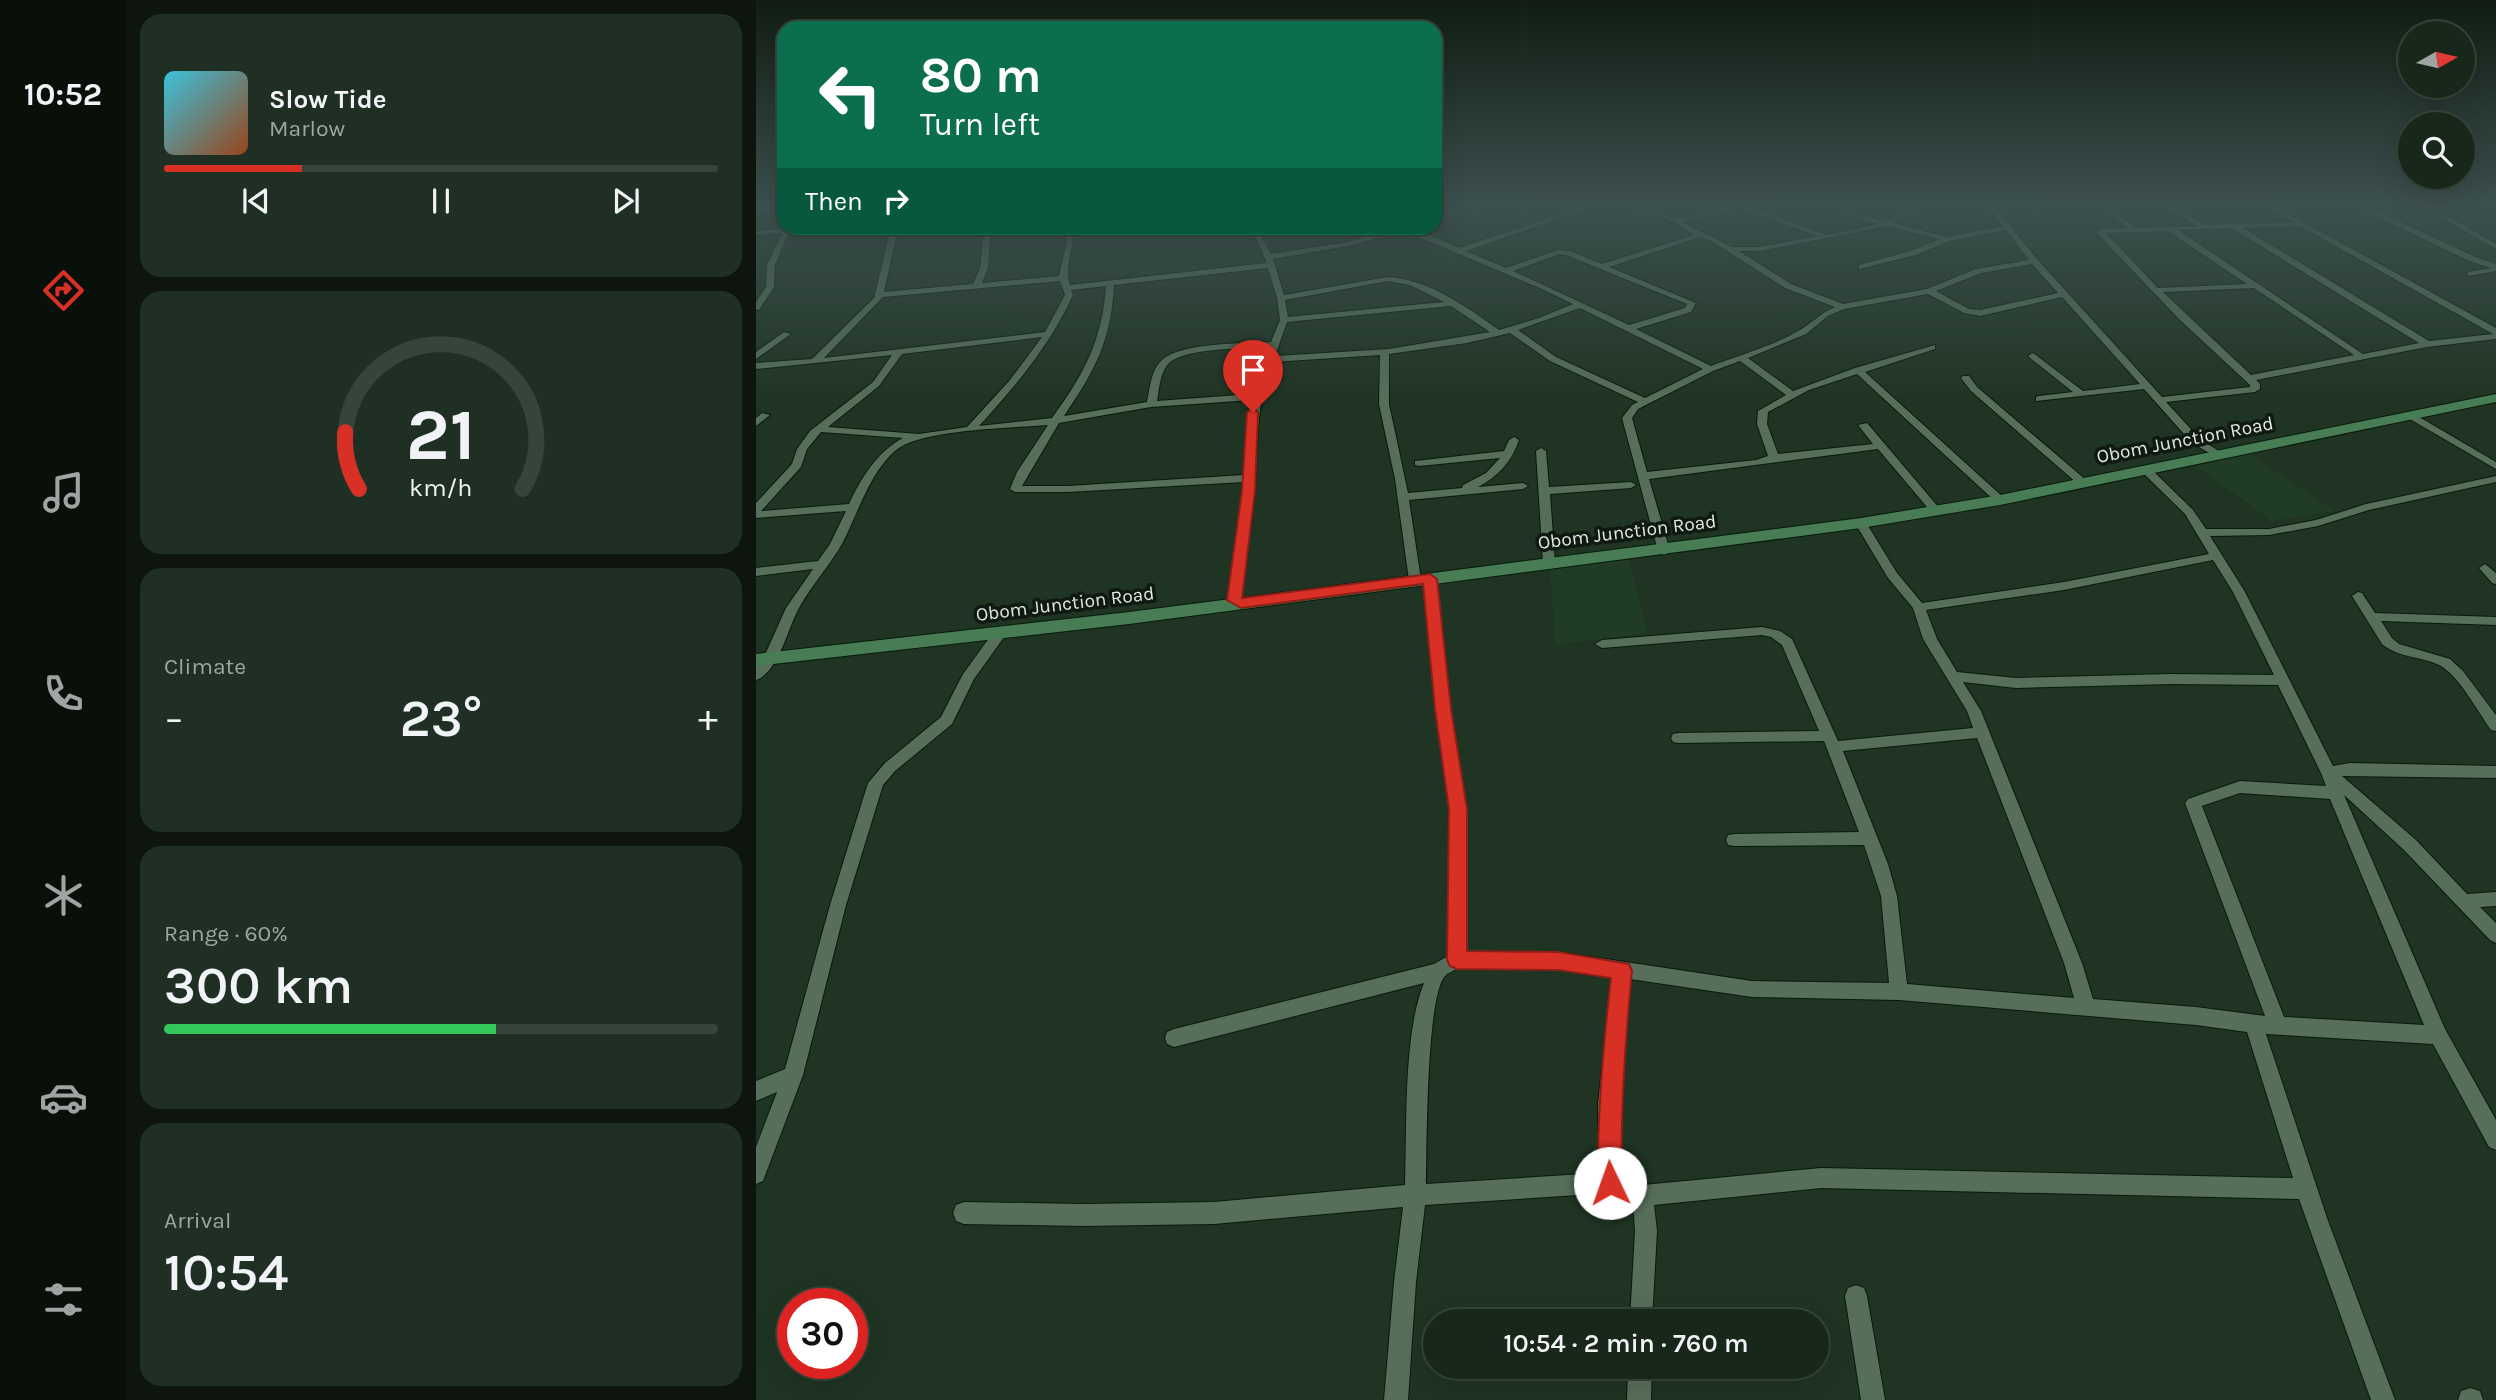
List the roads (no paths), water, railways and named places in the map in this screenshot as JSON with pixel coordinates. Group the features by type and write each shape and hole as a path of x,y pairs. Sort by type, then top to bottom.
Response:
{"main road":[{"name":"Obom Junction Road","path":"763,660 1241,604 1549,562 1664,551 1861,523 2000,500 2496,398"}],"street":[{"path":"756,308 770,287 771,271"},
{"path":"815,362 851,328 879,295 882,271"},
{"path":"976,287 983,271"},
{"path":"971,428 1012,385 1048,334 1066,287 1067,271"},
{"path":"879,295 976,287 1085,287 1198,271"},
{"path":"1241,604 1234,600 1256,397 1284,320 1273,271"},
{"path":"1510,271 1710,369"},
{"path":"1618,271 1692,303 1688,310 1629,328"},
{"path":"1769,271 1799,291 1842,307"},
{"path":"1664,551 1627,418 1629,413 1710,369 1803,332 1818,317 1842,307 1929,290 1978,271"},
{"path":"2044,271 2196,441 2218,456"},
{"path":"2139,271 2221,354 2255,384 2255,389 2160,400"},
{"path":"2233,271 2362,357"},
{"path":"2308,271 2427,344"},
{"path":"2384,271 2496,334"},
{"path":"2471,274 2482,271"},
{"path":"1281,298 1403,278 1481,320 1497,333"},
{"path":"1110,284 1110,304 1096,360 1055,421 1015,489 1068,489 1249,478"},
{"path":"2157,290 2255,286"},
{"path":"1929,290 1967,311 1980,313 2065,293"},
{"path":"1430,304 1441,299"},
{"path":"1284,320 1451,304"},
{"path":"1270,359 1385,353 1448,344 1511,329 1579,305"},
{"path":"1511,329 1553,359 1646,402"},
{"path":"756,356 787,334"},
{"path":"756,366 898,353 1048,334"},
{"path":"2250,378 2427,344 2496,334"},
{"path":"1150,404 1162,364 1168,358 1192,352 1275,344"},
{"path":"1774,458 1762,424 1763,411 1793,395 1858,370 1932,347"},
{"path":"756,512 797,465 807,441 876,384 893,364 898,353"},
{"path":"1385,353 1384,404 1402,497 1423,579 1458,809 1457,960"},
{"path":"2033,356 2080,393"},
{"path":"1742,358 1793,395"},
{"path":"1858,370 2000,500"},
{"path":"1966,378 1974,389 2082,482"},
{"path":"2039,399 2147,386"},
{"path":"756,675 792,608 824,564 845,527 851,507 879,462 892,448 920,437 971,428 1055,421 1150,404 1256,397"},
{"path":"2411,416 2496,466"},
{"path":"1863,425 1936,511"},
{"path":"819,429 920,437"},
{"path":"1431,494 1478,483 1510,454 1514,440"},
{"path":"1644,476 1880,446"},
{"path":"1541,451 1549,562"},
{"path":"1419,463 1510,454"},
{"path":"2145,470 2189,512 2239,592 2329,773 2335,793 2438,1035 2496,1140"},
{"path":"2203,533 2269,532 2318,523 2366,507 2496,479"},
{"path":"1544,491 1631,485"},
{"path":"1402,497 1524,486"},
{"path":"756,512 851,507"},
{"path":"1861,523 1892,575 1919,607 1930,639 1974,711 2073,963 2086,1007"},
{"path":"1919,607 2064,586 2217,556"},
{"path":"756,572 824,564"},
{"path":"2485,568 2496,580"},
{"path":"2358,596 2387,641 2394,647 2445,662 2458,674 2496,726"},
{"path":"2372,617 2496,621"},
{"path":"1602,644 1762,631 1775,634 1787,642 1870,838 1889,896 1899,992"},
{"path":"756,1174 793,1075 838,905 876,783 890,767 947,720 968,677 1000,633"},
{"path":"1952,676 2016,683 2171,678 2282,680"},
{"path":"1678,738 1830,742 1982,732"},
{"path":"2329,773 2350,769 2496,772"},
{"path":"2329,773 2382,819 2496,935"},
{"path":"2277,1024 2193,803 2240,787 2335,793"},
{"path":"1734,840 1870,838"},
{"path":"2464,901 2496,899"},
{"path":"1174,1038 1438,971 1457,960 1559,961 1752,989 1899,992 2196,1016 2254,1024 2438,1035"},
{"path":"1396,1400 1415,1195 1420,1055 1427,996 1438,971"},
{"path":"1610,1183 1610,1086 1622,971"},
{"path":"2254,1024 2307,1189 2383,1400"},
{"path":"756,1091 793,1075"},
{"path":"964,1213 1214,1213 1415,1195 1610,1183 1643,1196 1821,1178 2307,1189"},
{"path":"1643,1196 1646,1231 1643,1309"},
{"path":"1856,1296 1872,1400"},
{"path":"1639,1400 1640,1379"}]}
